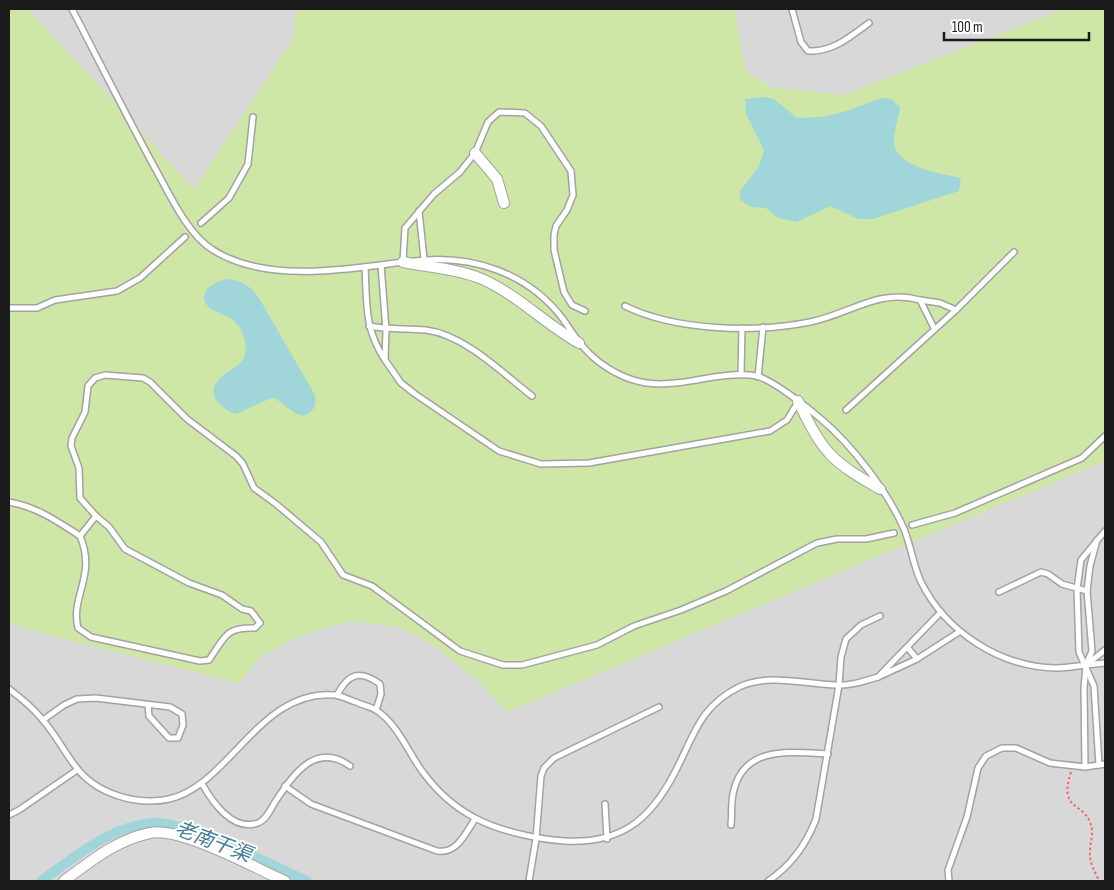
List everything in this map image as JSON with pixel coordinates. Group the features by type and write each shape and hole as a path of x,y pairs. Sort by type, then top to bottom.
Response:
{"street":[{"path":"476,154 497,179 504,203"},
{"path":"403,262 482,279 506,292 554,330 579,343"},
{"path":"798,401 813,431 829,453 847,469 880,490"},
{"path":"64,881 107,849 151,832 181,835 285,881"}],"lane":[{"path":"72,9 173,201 186,222 212,250 232,259 265,268 300,271 365,267 424,260 452,259 484,264 510,276 541,297 562,318 579,343 599,362 641,383 658,385 741,374 758,377 798,401 822,420 853,452 905,530 920,580 941,612 959,632 977,644 1000,655 1020,661 1056,668 1105,663"},
{"path":"792,9 801,42 808,51 818,51 842,43 869,23"},
{"path":"403,262 405,228 434,194 460,172 476,154 488,122 500,112 525,112 541,126 571,171 574,182 570,202 556,226 554,250 564,292 572,305 585,311"},
{"path":"201,222 229,198 248,164 253,117"},
{"path":"419,211 424,260"},
{"path":"9,308 37,308 55,300 117,291 140,278 185,237"},
{"path":"846,410 956,310 1014,252"},
{"path":"381,265 386,330 384,360"},
{"path":"365,267 369,326 374,343 401,383 492,446 524,460 541,464 590,463 770,431 787,420 798,401"},
{"path":"625,306 644,315 682,324 742,328 810,322 854,309 881,297 904,295 940,303 956,310"},
{"path":"920,300 934,328"},
{"path":"369,326 386,330 426,330 446,334 464,343 532,396"},
{"path":"758,377 763,327"},
{"path":"741,374 742,328"},
{"path":"9,502 28,505 43,512 80,536 87,562 76,622 78,628 91,637 206,661 227,634 235,628 255,628 260,625 258,618 251,611 242,609 222,595 189,583 125,549 109,526 96,516 80,498 79,468 71,446 72,438 85,412 88,386 95,378 105,375 143,378 150,382 197,428 236,456 243,464 254,488 321,542 343,575 379,591 460,651 503,665 522,665 597,645 634,626 681,610 726,591 817,543 837,540 866,540 894,532"},
{"path":"912,525 955,513 1082,458 1105,436"},
{"path":"80,536 96,516"},
{"path":"949,881 948,870 967,817 978,768 986,756 1002,748 1016,748 1050,763 1085,767 1102,765 1094,686 1079,652 1077,589 1081,560 1098,537 1105,531"},
{"path":"1085,767 1086,665 1092,651 1087,591 1090,566 1098,537"},
{"path":"999,592 1041,572 1048,574 1062,584 1087,591"},
{"path":"878,677 941,612"},
{"path":"768,881 782,872 798,854 810,835 816,819 839,685 840,657 846,639 861,625 880,616"},
{"path":"9,689 43,720 77,770 100,789 142,800 165,800 184,796 202,784 262,722 294,703 320,696 337,695 376,710 395,730 425,775 448,799 476,819 536,839 576,841 607,839 626,831 644,819 675,772 701,717 719,699 740,686 763,680 839,685 861,683 916,659 959,632"},
{"path":"908,648 916,659"},
{"path":"1086,665 1105,650"},
{"path":"337,695 344,681 355,675 369,676 380,684 381,694 376,710"},
{"path":"43,720 64,705 77,700 96,698 170,707 182,714 183,725 178,738 169,738 149,716 148,705"},
{"path":"529,881 536,839 541,776 544,768 554,758 660,707"},
{"path":"731,826 733,794 739,774 755,760 774,752 828,754"},
{"path":"202,784 216,806 229,817 245,823 258,822 267,816 286,786 301,768 315,759 328,756 341,760 350,766"},
{"path":"9,815 20,810 77,770"},
{"path":"286,786 311,804 446,853 453,850 476,819"},
{"path":"605,804 607,839"}],"path":[{"path":"1073,765 1067,783 1068,797 1076,808 1087,816 1092,827 1091,863 1099,881"}],"shaded area":[{"path":"9,9 1105,9 1105,881 9,881"}],"green space":[{"path":"9,9 28,9 194,189 293,39 297,9 734,9 746,72 771,87 844,95 1064,9 1105,9 1105,461 507,712 476,679 432,644 399,627 350,621 308,633 264,654 238,683 40,633 9,622"}],"water":[{"path":"763,97 774,99 797,118 821,117 843,112 882,98 891,99 900,107 894,139 897,151 911,164 961,178 959,191 873,219 858,219 830,206 797,222 778,218 766,208 752,207 740,200 740,191 759,166 764,150 746,114 745,99"},
{"path":"227,279 245,284 259,298 315,395 314,407 304,416 295,413 275,398 235,414 222,406 215,398 214,388 216,383 242,361 246,348 243,336 236,323 209,308 204,299 205,293 211,286"}],"waterway":[{"name":"老南干渠","path":"41,881 106,837 136,826 151,823 184,828 228,845 307,881"}]}
